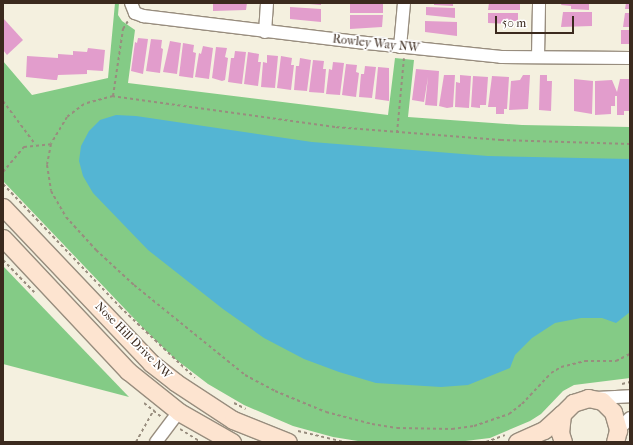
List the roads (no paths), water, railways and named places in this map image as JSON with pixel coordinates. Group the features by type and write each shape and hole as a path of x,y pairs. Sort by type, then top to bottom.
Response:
{"street":[{"path":"265,32 267,3"},
{"path":"403,47 404,3"},
{"path":"538,57 539,3"},
{"name":"Rowley Way NW","path":"133,8 143,16 265,32 501,57 630,58"},
{"name":"Nose Hill Drive NW","path":"3,207 151,363 196,389 233,420 291,436"},
{"name":"Nose Hill Drive NW","path":"3,238 128,371 179,412 232,442"},
{"path":"156,442 196,389"},
{"path":"517,442 546,429 576,401 592,398 630,396"},
{"path":"592,398 602,401 612,409 616,438"},
{"path":"562,414 560,433 563,442"},
{"path":"616,438 630,418"}],"water":[{"path":"116,115 136,116 312,142 488,156 630,159 630,312 616,323 602,318 581,318 555,323 532,338 515,355 510,368 468,385 441,387 376,383 339,372 304,359 264,338 223,309 148,250 93,193 83,176 79,161 81,146 89,131 100,120"}]}
